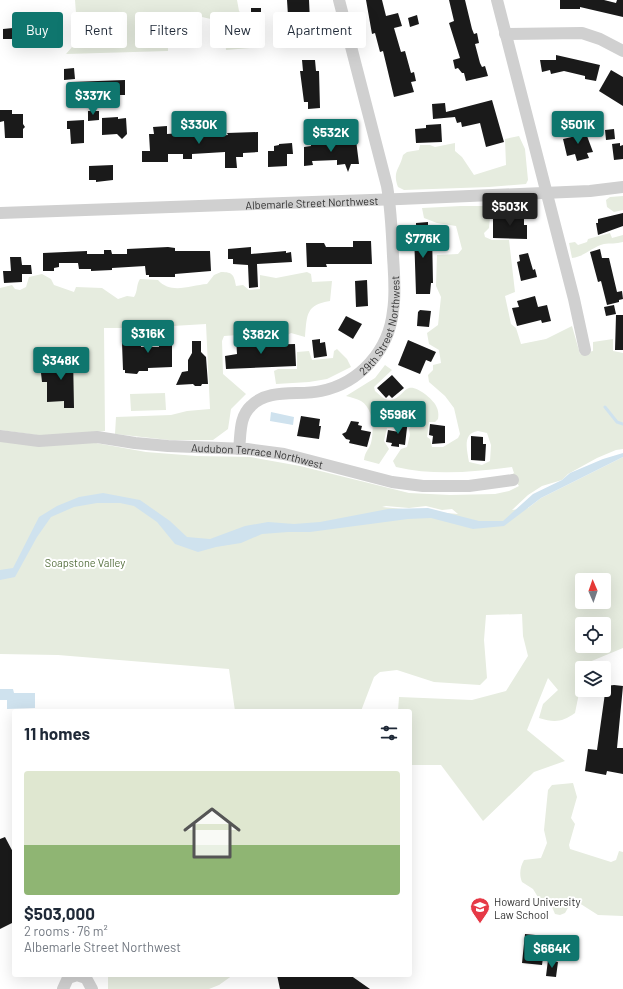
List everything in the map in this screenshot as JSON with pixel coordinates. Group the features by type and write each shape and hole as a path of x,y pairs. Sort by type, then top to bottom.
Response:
{"street":[{"name":"29th Street Northwest","path":"239,449 241,422 246,412 254,403 267,396 316,392 342,384 360,372 382,347 390,327 394,305 389,199 339,0"},
{"path":"497,0 574,299 585,350"},
{"path":"505,34 577,33 600,38 623,51"},
{"name":"Albemarle Street Northwest","path":"0,213 546,193 590,191 623,187"},
{"name":"Audubon Terrace Northwest","path":"0,436 47,441 97,437 135,444 239,449 284,454 392,482 423,486 469,486 513,480"},
{"path":"63,989 68,978 71,977"},
{"path":"83,977 86,978 92,989"}],"green space":[{"path":"75,0 237,0 240,12 210,12 210,19 202,17 202,12 135,12 135,48 168,48 168,51 66,54 71,48 127,48 127,12 76,12"},
{"path":"226,48 250,48 226,50"},
{"path":"519,136 525,149 528,180 526,184 404,190 398,187 396,182 397,170 403,155 407,152 419,150 420,145 430,145 435,147 455,143 455,151 462,157 474,175 506,165 505,139"},
{"path":"623,196 623,210 614,212 607,207 606,200 610,197"},
{"name":"Soapstone Valley","path":"493,206 494,209 490,217 489,228 484,233 485,237 492,240 509,240 515,292 505,296 511,324 516,328 521,344 546,339 572,326 580,354 593,351 593,342 613,339 613,351 623,353 623,449 616,450 597,458 568,474 562,480 542,486 528,495 512,510 528,508 541,498 623,457 623,648 611,653 611,617 575,617 575,653 611,653 592,661 575,661 575,697 578,697 575,713 562,720 550,721 539,718 543,704 558,690 548,678 527,730 565,761 534,772 483,821 441,765 412,765 412,709 398,709 399,697 472,700 506,691 528,656 523,636 522,614 486,615 484,640 487,678 480,685 434,682 397,670 380,672 374,677 362,709 235,709 229,669 58,655 0,654 0,442 96,443 146,452 197,456 250,457 300,466 409,493 450,495 495,494 509,491 519,486 511,475 514,473 512,467 468,472 425,472 396,467 393,461 401,449 407,447 410,435 409,429 414,423 413,417 408,414 399,416 398,422 400,426 398,428 387,428 384,441 389,449 379,464 364,460 372,438 373,427 371,415 361,401 346,396 375,378 385,365 392,370 374,387 375,391 381,396 387,400 391,400 407,389 412,388 424,393 435,404 438,411 438,419 435,422 429,422 427,437 430,439 432,447 443,447 458,438 460,434 454,408 445,396 429,382 428,375 433,370 433,365 441,363 439,350 429,344 427,333 438,325 441,297 436,286 437,255 458,254 462,249 456,226 437,223 424,218 422,208","holes":["478,431 487,433 491,445 490,461 482,465 469,462 467,443 470,435 473,432","426,506 442,510 452,509 458,514 382,507 409,508"]},
{"path":"610,233 612,238 623,235 623,242 604,244 580,256 572,258 569,243 575,242 578,245 587,242 588,239"},
{"path":"221,272 232,275 236,286 243,285 249,290 260,289 260,275 276,278 307,272 311,274 312,282 332,281 330,301 316,305 309,312 306,322 305,337 291,333 282,338 275,338 272,335 256,339 256,335 253,334 224,336 222,341 223,374 246,394 231,409 228,429 213,440 169,440 115,434 116,417 171,415 187,411 210,409 206,324 139,328 138,333 126,333 125,328 104,328 105,431 44,436 0,430 0,288 12,285 15,289 20,290 26,287 29,277 42,274 51,279 54,285 74,292 76,287 102,288 118,299 127,296 134,297 140,279 158,280 163,285 181,288 207,284 214,275"},
{"path":"337,349 347,359 351,367 327,379 309,382 276,384 274,371 278,369 297,369 297,352 309,351 312,360 333,358 334,351"},
{"path":"165,393 166,410 131,411 130,394"},
{"path":"573,783 577,797 571,818 575,824 569,845 570,849 611,862 616,860 619,851 623,852 623,916 598,915 576,901 572,901 565,913 560,915 555,914 552,907 541,902 533,889 522,882 520,877 520,871 524,860 541,858 547,843 544,830 548,790 552,785"},
{"path":"108,977 230,977 219,985 209,989 108,989"}],"water":[{"path":"271,412 294,417 293,425 270,421"},
{"path":"623,453 623,457 541,498 504,526 473,529 431,518 408,519 310,532 262,534 241,543 216,547 198,552 175,544 157,522 134,506 120,503 97,503 74,507 51,517 37,537 15,577 0,580 0,570 13,568 39,517 57,506 79,497 103,493 140,500 170,521 187,537 210,539 245,526 268,522 294,524 320,522 388,509 428,508 479,521 503,521 533,494 562,480 570,473 603,459"},
{"path":"0,689 13,689 14,693 35,693 35,708 7,709 7,700 0,700"}],"building":[{"path":"287,0 309,0 310,12 288,12"},
{"path":"366,0 382,0 386,16 398,13 402,26 394,28 401,52 405,51 411,73 414,72 416,81 411,82 414,92 394,97 383,51 380,52 375,33 372,34"},
{"path":"449,0 465,0 472,29 474,34 477,33 479,43 475,44 480,63 482,67 485,66 488,76 466,81 464,73 462,73 458,68 455,69 453,60 460,58 449,23 454,21"},
{"path":"560,0 604,0 616,3 617,0 623,0 623,17 580,7 580,9 560,9"},
{"path":"251,8 261,8 261,12 251,12"},
{"path":"417,15 419,24 410,27 408,18"},
{"path":"12,28 12,39 3,39 3,29"},
{"path":"556,55 600,65 596,81 585,79 585,76 564,71 551,74 550,70 542,72 540,60 556,60"},
{"path":"302,60 315,60 316,71 319,71 320,108 308,109 308,102 304,102 300,71 303,71"},
{"path":"74,68 75,79 64,80 64,69"},
{"path":"611,70 623,77 623,106 599,91"},
{"path":"125,80 125,95 118,95 118,97 88,96 88,98 71,96 71,82"},
{"path":"492,100 504,142 486,147 480,123 462,127 461,122 457,123 455,117 433,119 432,104 445,103 446,112"},
{"path":"0,110 12,110 12,114 23,114 23,124 25,127 23,129 23,138 5,138 4,121 0,122"},
{"path":"88,111 99,111 99,120 88,121"},
{"path":"118,117 118,119 126,118 127,134 122,139 117,134 102,135 102,118"},
{"path":"84,120 84,143 71,144 70,129 67,129 67,121"},
{"path":"441,124 442,142 416,143 415,129 426,128 426,125"},
{"path":"167,126 167,134 212,131 212,136 228,135 227,133 258,132 258,152 243,153 243,157 236,157 237,168 225,168 225,152 192,154 192,159 183,159 183,154 168,154 168,162 142,162 142,151 150,151 149,134 154,134 153,127"},
{"path":"584,128 593,152 587,153 589,158 577,161 575,154 567,156 563,139 576,136 575,130"},
{"path":"614,129 615,139 606,140 605,130"},
{"path":"327,138 327,144 356,140 359,164 351,164 348,172 345,164 337,165 337,160 312,161 313,165 304,166 304,147 311,146 310,139"},
{"path":"292,143 293,154 287,154 287,166 268,167 268,151 274,151 274,146 279,144"},
{"path":"620,143 620,146 623,145 623,159 614,160 612,144"},
{"path":"113,165 113,180 96,182 96,180 89,180 89,166"},
{"path":"623,213 623,226 598,235 596,223 598,223 598,219"},
{"path":"524,215 524,225 527,225 527,239 493,238 493,216"},
{"path":"428,222 428,232 432,232 433,283 431,283 430,294 416,294 414,233 416,233 416,223"},
{"path":"353,241 371,241 372,264 326,264 327,267 307,267 306,243 324,243 326,247 353,247"},
{"path":"251,247 251,254 286,251 286,253 291,252 292,262 257,264 258,287 249,288 248,265 233,264 233,259 228,259 228,249"},
{"path":"175,248 175,251 210,251 211,271 175,274 175,277 149,277 149,275 146,275 145,266 91,271 91,269 79,269 78,263 59,263 59,267 54,268 54,271 43,271 43,253 87,251 87,254 104,254 104,250 111,250 112,254 127,254 127,249"},
{"path":"600,249 602,258 609,258 617,292 622,291 623,299 619,300 619,302 607,305 601,281 598,282 590,252"},
{"path":"528,253 533,270 535,269 537,277 521,281 517,262 520,261 519,255"},
{"path":"10,257 21,257 22,265 31,265 32,274 22,274 22,282 4,283 3,271 11,271"},
{"path":"367,280 368,306 356,307 355,281"},
{"path":"535,296 538,307 547,305 551,321 542,323 541,320 517,326 512,308 519,307 517,301"},
{"path":"614,305 616,314 606,316 604,307"},
{"path":"420,310 431,311 429,327 417,326 418,312"},
{"path":"616,315 623,315 623,350 615,350"},
{"path":"346,316 362,324 353,339 338,330"},
{"path":"172,328 172,367 148,368 148,371 139,371 137,374 125,373 125,370 123,370 122,343 141,342 141,347 159,347 158,329"},
{"path":"254,336 254,345 295,344 296,366 226,369 225,356 237,354 236,337"},
{"path":"320,339 320,343 325,342 327,356 314,358 312,340"},
{"path":"408,340 436,352 431,362 426,360 420,374 398,365"},
{"path":"192,341 201,341 201,352 206,357 208,384 202,384 201,386 195,386 193,384 176,385 182,372 188,371 188,360 192,353"},
{"path":"52,356 73,356 74,408 64,408 64,401 47,402 47,382 42,382 41,373 52,373"},
{"path":"392,375 404,388 392,398 389,395 386,398 377,388"},
{"path":"301,416 320,419 319,426 321,426 319,439 297,436"},
{"path":"401,418 408,419 405,445 399,444 399,447 391,446 392,443 386,442 388,430 399,432"},
{"path":"351,421 359,422 358,425 362,426 361,430 371,432 367,447 349,443 350,440 346,439 342,434 346,432"},
{"path":"430,424 445,426 445,443 432,444 433,436 429,435"},
{"path":"471,436 483,437 483,444 486,444 485,461 471,460"},
{"path":"611,685 623,686 617,748 623,748 623,774 607,771 606,775 585,771 588,749 597,750 604,697 611,697"},
{"path":"5,837 12,850 12,923 0,929 0,839"},
{"path":"525,934 546,936 542,965 522,963"},
{"path":"548,960 558,962 556,977 546,976"},
{"path":"277,977 353,977 370,989 280,989"}],"waterway":[{"path":"605,407 617,422 623,424"}],"place":[{"name":"Howard University Law School","path":"480,924"}]}
